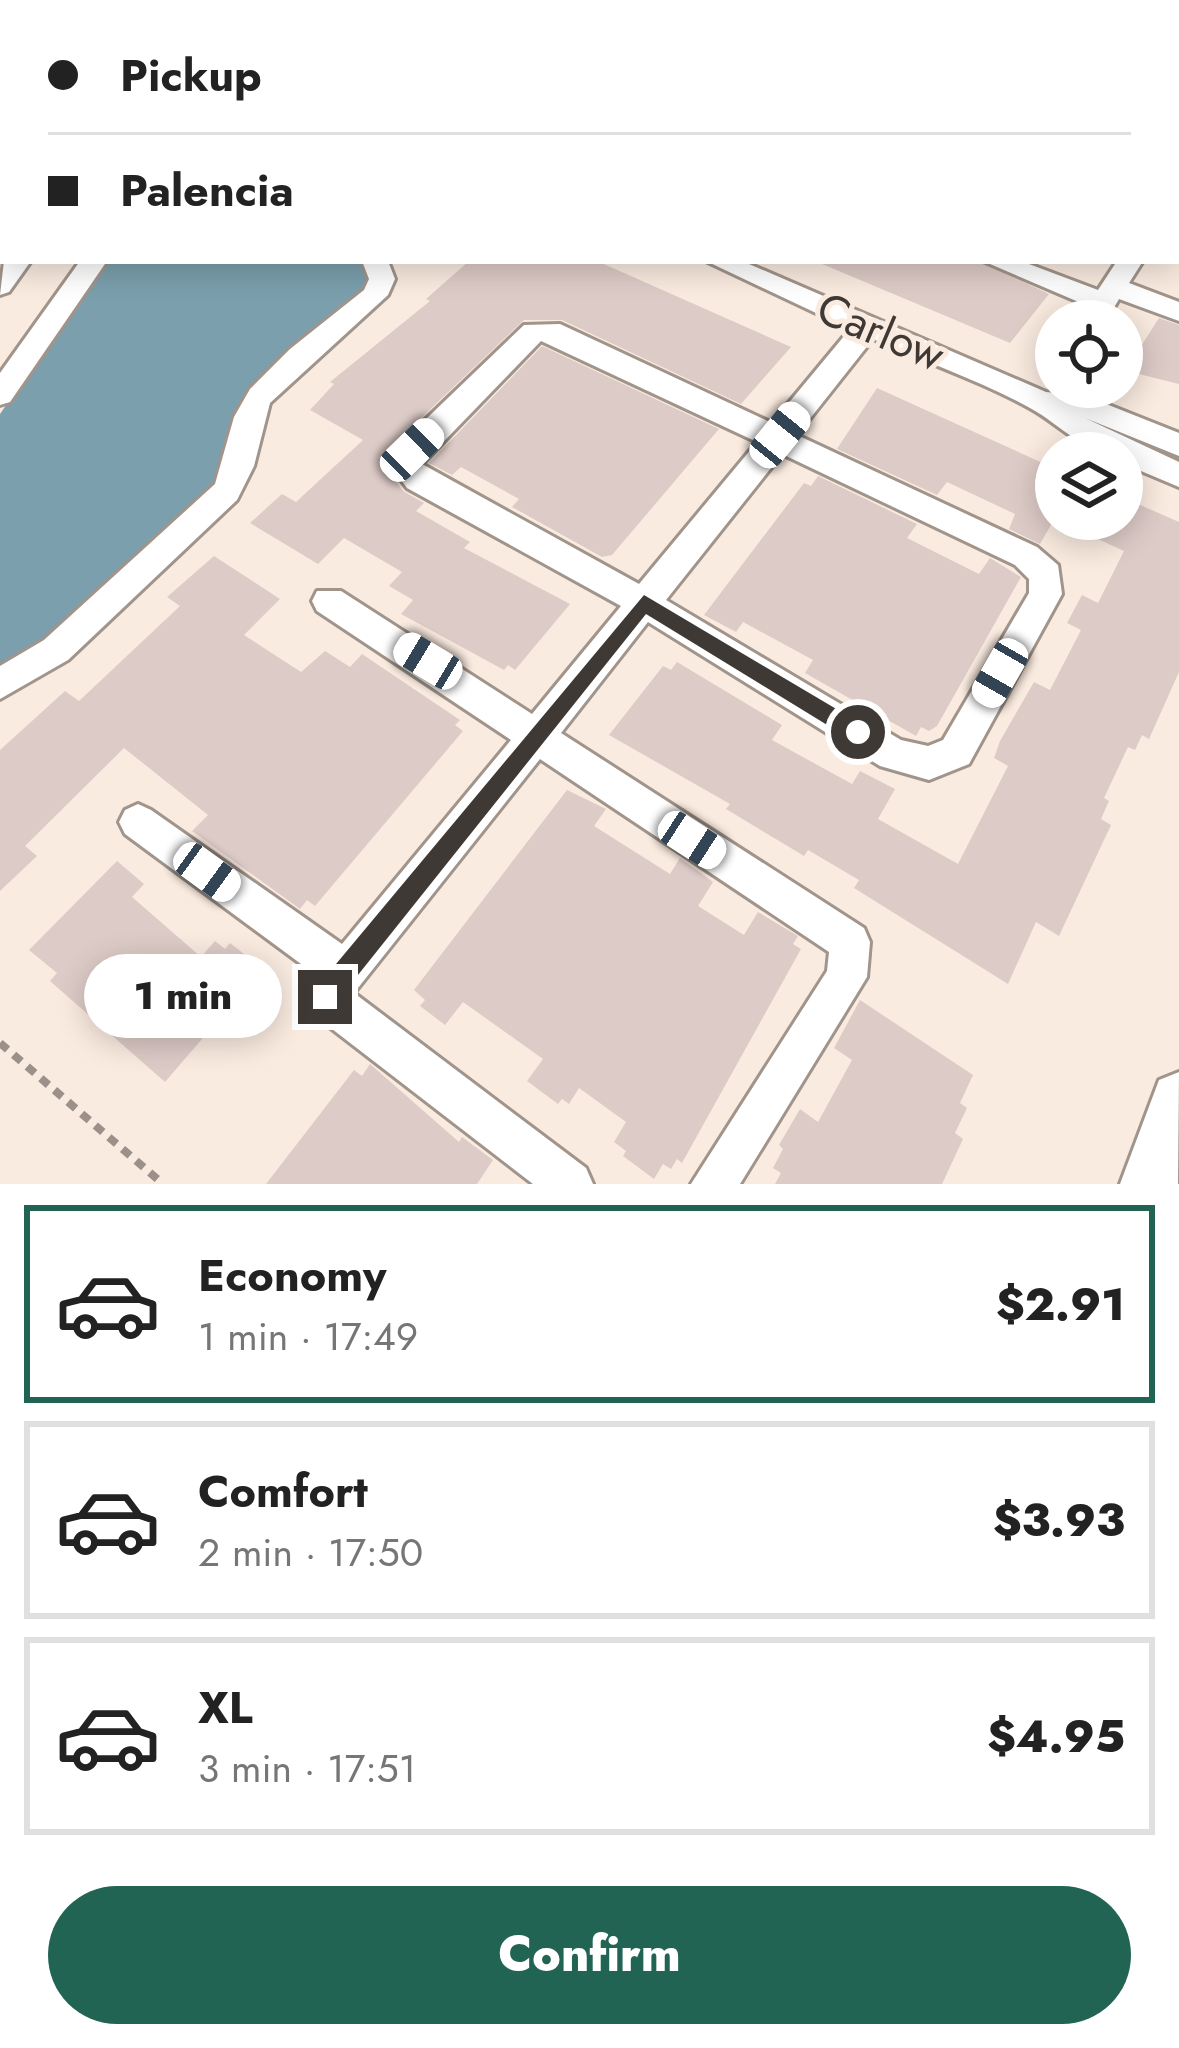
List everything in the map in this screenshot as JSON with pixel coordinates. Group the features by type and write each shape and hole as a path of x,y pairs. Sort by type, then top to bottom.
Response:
{"main road":[{"path":"1149,1184 1179,1100"}],"street":[{"path":"0,395 92,264"},
{"path":"0,684 56,650 226,492 242,468 247,420 260,395 375,295 382,279 376,264"},
{"name":"Carlow","path":"726,264 868,326 1035,386"},
{"path":"1004,264 1095,300"},
{"path":"1105,300 1128,264"},
{"path":"1143,308 1179,312"},
{"path":"335,984 868,326"},
{"path":"550,331 780,435 1026,556 1046,574 1045,594 956,752 929,763 893,754 644,603 418,480 406,466 412,450 534,332 550,331"},
{"name":"Carlow","path":"1058,408 1064,421 1164,448 1179,475"},
{"path":"329,601 428,661 534,739 850,942 848,977 713,1184"},
{"path":"138,822 570,1184"}],"path":[{"path":"0,1043 163,1184"}],"water":[{"path":"103,264 364,264 370,272 366,288 250,389 238,411 222,480 32,658 0,672 0,414"}],"building":[{"path":"466,264 604,264 791,347 741,404 562,320 524,320 399,439 387,469 403,491 424,503 416,511 470,542 464,548 570,604 515,670 508,665 504,670 401,614 413,600 389,586 402,572 344,538 318,564 250,523 282,494 296,502 363,440 310,410 334,384 330,382 430,301 426,299"},
{"path":"822,264 985,264 1049,294 1044,300 1035,300 1035,312 1010,343"},
{"path":"1159,318 1179,325 1179,384 1143,375 1143,343"},
{"path":"542,346 719,429 612,555 602,557 512,507 519,499 461,467 452,475 429,463"},
{"path":"877,388 1035,459 1035,540 1042,540 1040,544 1009,529 1015,514 947,482 937,495 837,449"},
{"path":"818,476 917,524 907,538 979,574 990,558 1021,577 937,726 929,731 921,727 916,736 805,673 813,660 743,622 736,632 704,615 804,483 811,486"},
{"path":"1143,506 1179,522 1179,672 1149,739 1142,735 1135,750 1128,747 1104,798 1109,801 1101,819 1111,825 1059,936 1036,922 1008,984 854,888 859,880 808,850 804,856 726,809 730,804 609,735 663,666 671,670 677,662 782,725 772,740 852,784 860,771 895,789 878,819 958,864 1008,766 994,758 1000,741 1034,682 1050,690 1081,630 1067,623 1082,595 1098,603 1124,551 1100,540 1143,540"},
{"path":"214,556 280,599 244,635 301,672 325,651 350,667 362,654 460,720 455,725 463,731 315,906 307,900 300,909 192,831 208,815 124,748 25,846 37,856 0,891 0,750 65,691 79,701 180,606 167,597"},
{"path":"567,790 606,809 594,826 670,874 680,858 713,882 698,906 744,935 758,912 798,936 793,944 801,949 682,1163 677,1159 671,1169 663,1164 654,1179 623,1156 626,1151 614,1142 626,1122 579,1088 569,1104 562,1099 558,1104 527,1081 543,1059 463,1002 445,1025 420,1006 425,1000 414,990"},
{"path":"117,861 144,884 132,897 201,957 215,941 225,949 230,943 253,961 242,974 249,979 245,989 165,1082 50,981 57,973 29,950"},
{"path":"860,1000 973,1075 960,1103 967,1108 955,1133 963,1139 942,1184 775,1184 781,1173 773,1168 783,1149 779,1145 800,1109 818,1122 852,1060 834,1048"},
{"path":"370,1064 459,1142 462,1137 493,1160 477,1184 266,1184 354,1070 362,1076"}],"route":[{"path":"325,997 644,603 858,732"}]}
